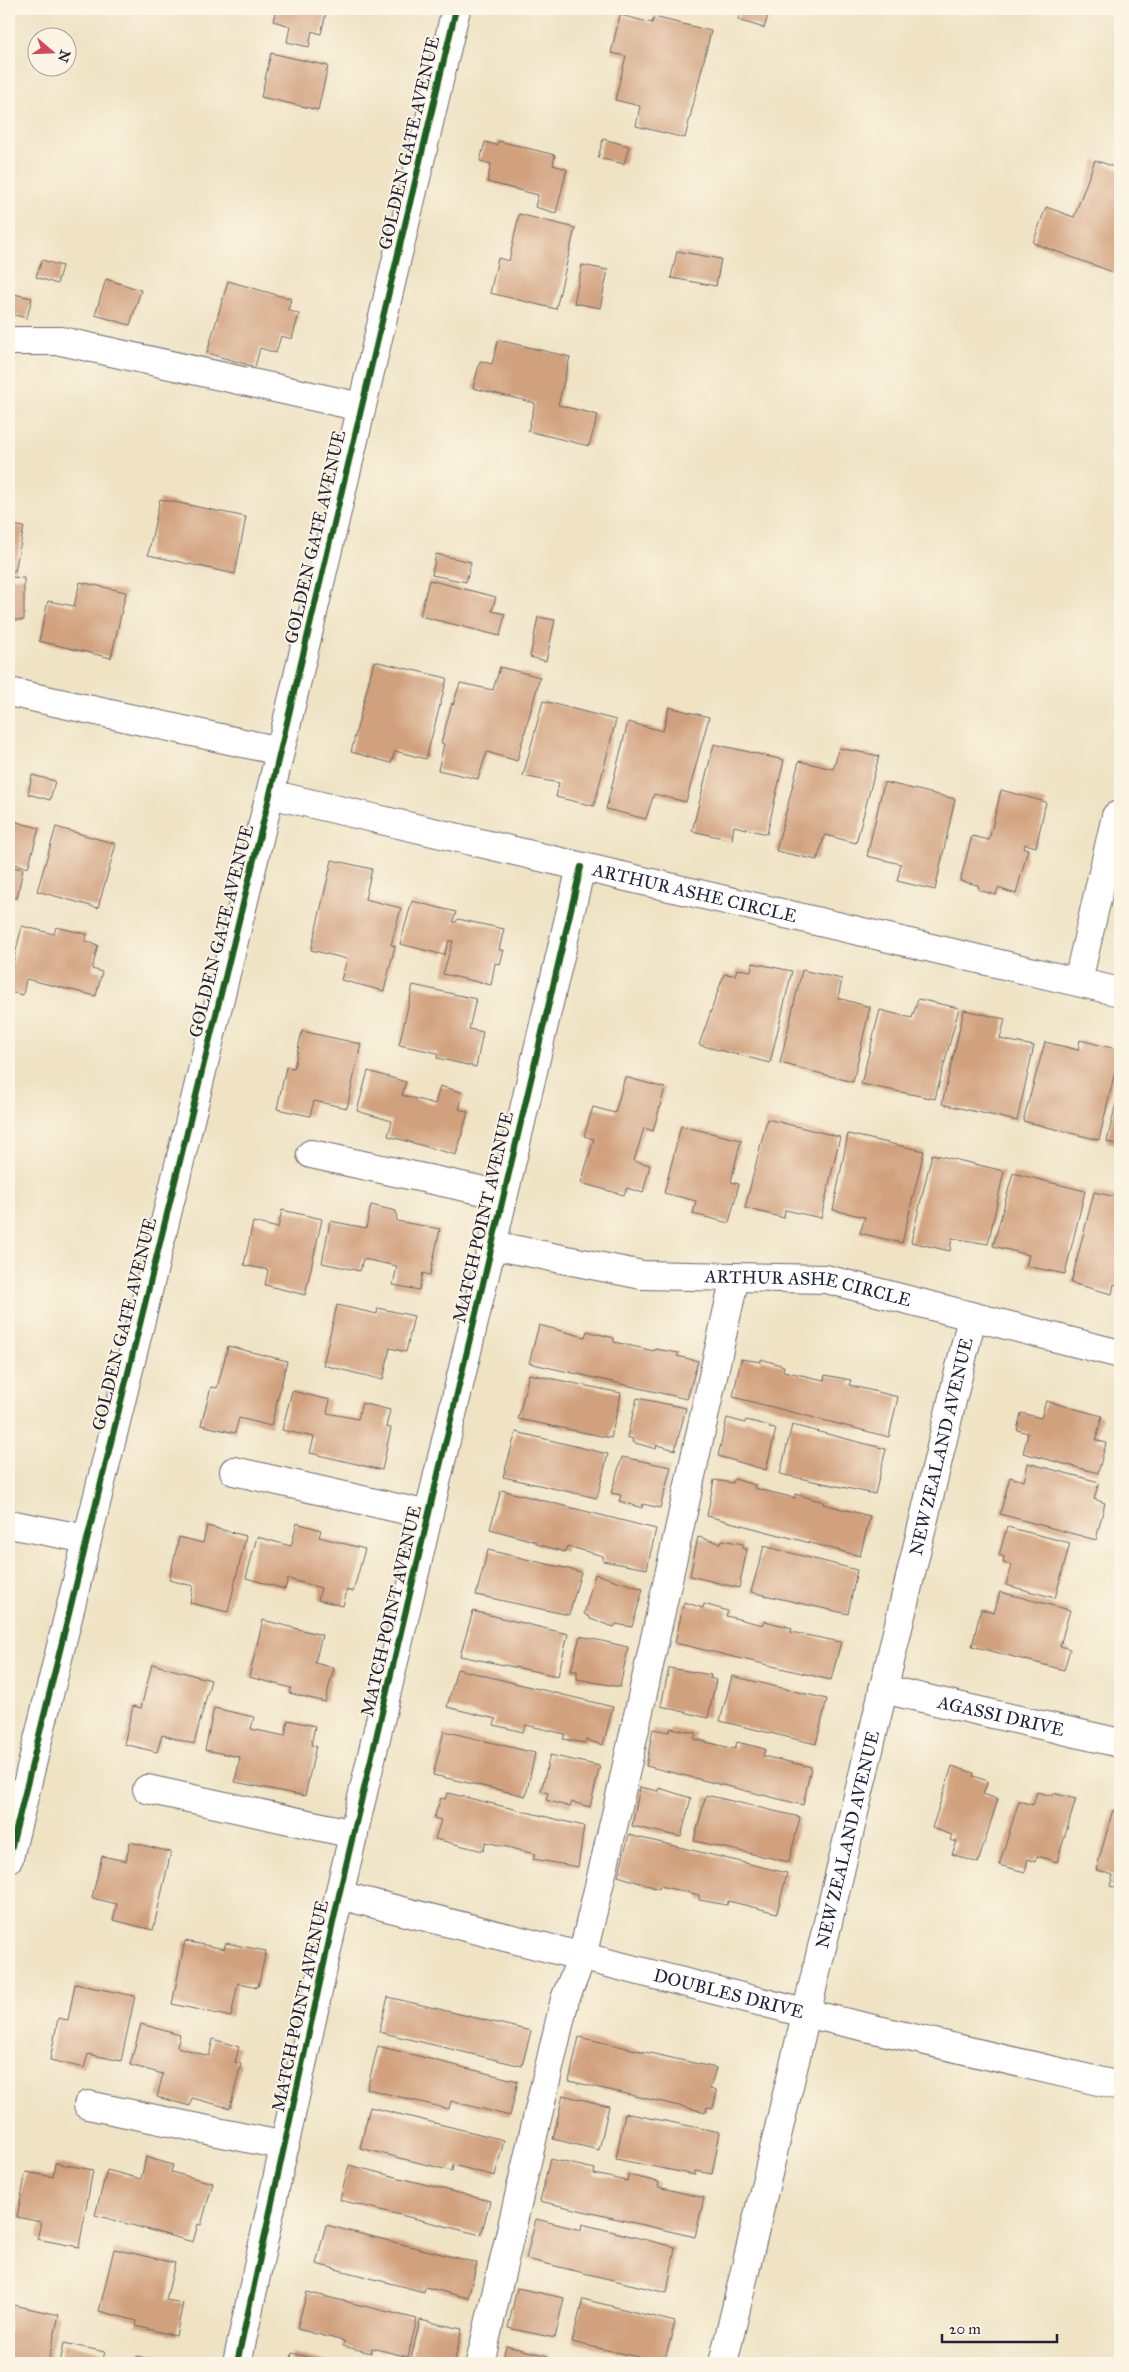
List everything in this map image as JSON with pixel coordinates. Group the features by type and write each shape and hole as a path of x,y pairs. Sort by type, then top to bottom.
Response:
{"street":[{"name":"GOLDEN GATE AVENUE","path":"9,1858 270,794 456,9"},
{"path":"9,341 61,341 362,407"},
{"path":"9,692 280,751"},
{"name":"ARTHUR ASHE CIRCLE","path":"270,794 1120,992"},
{"path":"1078,981 1116,816"},
{"name":"MATCH POINT AVENUE","path":"237,2363 339,1895 581,867"},
{"path":"311,1154 504,1195"},
{"name":"ARTHUR ASHE CIRCLE","path":"492,1246 642,1275 826,1279 1120,1354"},
{"path":"480,2363 565,1999 582,1957 662,1613 735,1277"},
{"name":"NEW ZEALAND AVENUE","path":"723,2363 972,1317"},
{"path":"234,1471 428,1515"},
{"path":"9,1524 87,1539"},
{"name":"AGASSI DRIVE","path":"883,1689 1120,1743"},
{"path":"147,1789 354,1834"},
{"name":"DOUBLES DRIVE","path":"339,1895 805,2013 1120,2086"},
{"path":"88,2106 285,2146"}],"building":[{"path":"276,9 309,9 326,13 321,34 312,31 309,47 287,42 290,26 273,21"},
{"path":"741,9 770,9 764,28 738,20"},
{"path":"620,15 652,23 654,17 711,31 685,138 636,126 640,106 615,100 626,56 611,53"},
{"path":"271,53 328,66 318,110 261,97"},
{"path":"603,139 629,146 624,164 598,158"},
{"path":"499,141 555,155 553,165 567,169 556,213 535,207 538,195 487,182 491,164 480,161 485,142 496,145"},
{"path":"1095,160 1120,169 1120,231 1117,239 1120,240 1120,268 1118,274 1033,243 1046,207 1074,217"},
{"path":"519,214 575,228 556,309 490,293 498,258 509,261"},
{"path":"677,251 721,259 716,286 671,278"},
{"path":"42,260 62,266 57,284 36,277"},
{"path":"582,265 608,270 600,308 574,303"},
{"path":"106,279 141,290 130,325 95,315"},
{"path":"228,281 291,299 288,310 299,314 292,339 281,336 276,353 260,348 255,367 207,353"},
{"path":"14,294 32,298 27,318 10,314"},
{"path":"498,340 570,357 558,405 598,415 589,446 528,431 535,403 473,388 480,361 492,364"},
{"path":"160,499 246,517 235,574 148,555"},
{"path":"9,524 24,527 15,571 9,570"},
{"path":"436,554 471,562 466,582 432,575"},
{"path":"10,577 24,578 24,620 9,620"},
{"path":"429,580 496,597 492,611 505,614 500,636 420,616"},
{"path":"80,582 126,592 111,658 39,641 48,601 74,606"},
{"path":"538,617 555,620 546,661 530,657"},
{"path":"374,661 447,678 426,759 395,751 391,763 351,752"},
{"path":"500,667 540,677 517,761 487,752 478,779 438,770 444,744 441,743 452,703 453,705 460,683 493,690"},
{"path":"543,701 616,720 594,806 556,797 559,783 523,776"},
{"path":"669,707 709,717 686,802 654,794 646,819 606,809 628,722 663,731"},
{"path":"714,744 784,760 767,834 734,826 732,840 692,831"},
{"path":"839,748 879,756 856,843 825,835 817,860 776,851 799,761 833,769"},
{"path":"32,775 55,781 50,800 28,794"},
{"path":"884,782 955,799 935,890 897,881 901,864 867,856"},
{"path":"1001,790 1046,802 1036,847 1025,844 1024,848 1028,849 1016,894 998,888 996,895 979,890 978,885 960,881 972,836 989,840"},
{"path":"9,820 39,828 28,868 9,862"},
{"path":"56,827 116,844 98,908 37,891"},
{"path":"332,860 372,869 365,899 401,908 391,945 395,946 384,991 341,980 347,959 311,950"},
{"path":"9,866 23,869 17,898 9,897"},
{"path":"412,901 456,912 453,922 456,922 458,919 504,929 499,950 504,950 500,964 495,963 491,985 443,974 453,941 449,941 444,955 400,944"},
{"path":"22,926 54,934 56,927 87,934 85,941 98,945 92,969 102,972 96,996 26,979 23,995 9,992 9,979"},
{"path":"753,963 792,971 770,1063 699,1045 724,974 735,975 737,969 751,971"},
{"path":"802,970 842,979 838,998 870,1007 853,1082 780,1063"},
{"path":"413,985 476,999 469,1029 483,1032 476,1067 437,1058 438,1053 399,1045"},
{"path":"918,999 959,1008 935,1099 861,1084 880,1010 912,1018"},
{"path":"964,1010 1005,1019 1000,1039 1034,1046 1017,1121 942,1104"},
{"path":"302,1031 361,1044 347,1108 314,1101 310,1116 277,1109 286,1067 294,1068"},
{"path":"1080,1040 1120,1050 1099,1140 1023,1121 1045,1042 1078,1050"},
{"path":"368,1071 406,1082 402,1095 435,1104 440,1086 464,1093 459,1109 468,1112 456,1155 388,1136 392,1121 357,1111"},
{"path":"625,1077 665,1088 653,1131 644,1128 634,1161 650,1165 643,1193 627,1188 624,1195 581,1183 594,1139 584,1136 593,1107 615,1113"},
{"path":"1120,1085 1120,1145 1107,1142"},
{"path":"767,1119 840,1137 821,1218 785,1210 784,1218 745,1208"},
{"path":"681,1126 741,1140 731,1182 739,1184 729,1223 693,1214 696,1201 664,1193"},
{"path":"848,1134 924,1151 902,1243 860,1233 865,1217 833,1210"},
{"path":"932,1154 1004,1171 988,1244 952,1238 950,1251 911,1242"},
{"path":"1013,1173 1085,1191 1065,1274 1026,1266 1029,1255 993,1246"},
{"path":"1094,1192 1120,1198 1120,1286 1114,1284 1112,1294 1071,1283"},
{"path":"371,1205 396,1211 397,1221 440,1229 430,1275 423,1273 419,1290 393,1285 397,1266 363,1259 360,1271 322,1263 330,1221 366,1228"},
{"path":"282,1210 322,1219 305,1295 265,1285 268,1270 244,1265 253,1222 278,1228"},
{"path":"337,1305 377,1314 378,1308 414,1316 406,1352 390,1348 383,1380 323,1365"},
{"path":"539,1325 585,1337 587,1331 614,1338 614,1342 654,1351 655,1349 679,1353 677,1356 698,1361 687,1399 529,1363"},
{"path":"228,1346 287,1361 271,1426 239,1418 235,1433 201,1425 211,1387 217,1388"},
{"path":"741,1359 761,1362 761,1359 784,1366 783,1371 824,1380 825,1375 851,1380 849,1385 898,1397 889,1437 733,1397"},
{"path":"529,1374 621,1393 611,1438 518,1419"},
{"path":"292,1391 330,1400 327,1413 358,1419 362,1403 390,1410 386,1427 391,1428 382,1470 310,1453 314,1437 282,1430"},
{"path":"637,1398 686,1408 675,1450 657,1445 656,1449 632,1442 633,1439 627,1437"},
{"path":"1046,1401 1102,1416 1096,1440 1106,1443 1098,1473 1023,1453 1028,1433 1017,1430 1021,1413 1041,1418"},
{"path":"727,1418 745,1423 746,1420 776,1429 766,1470 718,1456"},
{"path":"792,1425 886,1449 875,1494 780,1474"},
{"path":"516,1432 608,1454 597,1498 503,1477"},
{"path":"622,1457 671,1467 660,1508 643,1504 642,1508 619,1501 621,1495 611,1493"},
{"path":"1028,1463 1099,1482 1094,1499 1105,1503 1096,1540 1000,1514 1010,1477 1024,1481"},
{"path":"734,1479 755,1485 754,1488 795,1498 795,1494 824,1502 823,1504 870,1516 860,1556 707,1516 714,1480 733,1483"},
{"path":"501,1490 656,1529 647,1569 603,1561 603,1556 567,1546 565,1552 490,1529"},
{"path":"297,1523 321,1530 319,1537 365,1549 353,1592 347,1590 343,1606 318,1600 321,1588 288,1579 285,1589 246,1578 257,1537 291,1546"},
{"path":"207,1526 246,1536 228,1612 190,1603 193,1586 169,1580 179,1537 203,1543"},
{"path":"1007,1527 1070,1543 1055,1598 1006,1585 1012,1565 1003,1563 1004,1557 999,1555"},
{"path":"698,1537 720,1543 722,1540 743,1544 743,1548 747,1549 739,1588 690,1576"},
{"path":"764,1546 857,1570 848,1614 751,1592"},
{"path":"488,1550 581,1572 569,1615 476,1595"},
{"path":"595,1574 643,1589 632,1627 616,1624 614,1627 590,1619 590,1617 584,1614"},
{"path":"1000,1592 1070,1610 1060,1646 1070,1649 1064,1670 972,1646 981,1609 994,1613"},
{"path":"684,1602 703,1608 704,1604 728,1611 726,1616 763,1625 765,1621 792,1628 791,1632 841,1642 831,1680 675,1643"},
{"path":"473,1611 568,1634 558,1676 460,1656"},
{"path":"263,1620 322,1635 315,1663 334,1668 325,1702 289,1693 291,1688 249,1677"},
{"path":"580,1636 628,1647 620,1687 577,1679 577,1671 571,1671"},
{"path":"152,1664 211,1680 194,1744 162,1735 157,1752 124,1744 133,1706 141,1708"},
{"path":"669,1668 711,1675 710,1678 716,1680 708,1718 661,1706"},
{"path":"457,1669 613,1707 603,1745 586,1740 585,1743 563,1739 565,1734 526,1725 523,1732 494,1725 496,1719 447,1707"},
{"path":"732,1676 827,1699 816,1744 720,1721"},
{"path":"214,1708 254,1717 251,1729 285,1736 288,1720 315,1726 311,1745 316,1746 305,1796 235,1782 240,1757 205,1750"},
{"path":"671,1728 696,1733 694,1739 735,1749 737,1742 765,1749 763,1756 811,1767 803,1805 646,1766 653,1729 669,1732"},
{"path":"444,1731 535,1753 526,1796 433,1775"},
{"path":"550,1755 600,1766 590,1807 572,1802 570,1807 546,1800 548,1793 541,1791"},
{"path":"952,1766 974,1773 973,1776 988,1781 983,1794 998,1799 978,1863 952,1854 957,1842 950,1840 952,1835 932,1828"},
{"path":"640,1787 658,1791 659,1788 691,1798 681,1837 632,1826"},
{"path":"1037,1792 1052,1796 1053,1793 1076,1799 1057,1862 1037,1856 1035,1862 1028,1859 1025,1872 999,1865 1019,1801 1033,1805"},
{"path":"448,1793 584,1826 578,1867 533,1859 535,1854 486,1842 483,1851 435,1839 441,1820 434,1818 441,1798 445,1799"},
{"path":"706,1795 800,1817 789,1862 694,1841"},
{"path":"1113,1810 1120,1812 1120,1889 1110,1886 1113,1875 1096,1870"},
{"path":"629,1835 787,1873 777,1913 728,1901 727,1905 699,1900 699,1895 660,1886 659,1889 618,1876"},
{"path":"130,1842 171,1852 153,1930 113,1920 117,1904 92,1898 102,1856 126,1861"},
{"path":"185,1941 224,1949 226,1943 266,1951 258,1987 238,1983 231,2017 172,2004"},
{"path":"75,1984 135,1996 121,2061 88,2054 84,2068 50,2060 58,2018 68,2020"},
{"path":"388,1997 531,2031 522,2066 379,2032"},
{"path":"141,2024 180,2035 177,2047 209,2056 213,2039 239,2047 235,2062 241,2064 230,2108 192,2098 190,2106 157,2097 163,2074 130,2065"},
{"path":"579,2037 716,2068 710,2089 717,2091 713,2108 707,2107 706,2112 569,2081"},
{"path":"378,2046 518,2081 510,2116 451,2101 449,2109 367,2089"},
{"path":"563,2095 609,2106 599,2150 553,2139"},
{"path":"370,2107 504,2140 495,2176 453,2165 452,2171 360,2148"},
{"path":"625,2113 720,2132 712,2174 695,2171 695,2175 616,2159"},
{"path":"146,2157 173,2165 171,2172 213,2183 201,2225 198,2224 193,2242 95,2215 107,2170 141,2179"},
{"path":"550,2159 595,2169 594,2174 627,2181 628,2175 659,2182 658,2187 704,2198 695,2237 540,2201"},
{"path":"55,2163 93,2170 79,2247 37,2239 41,2222 17,2217 26,2172 53,2177"},
{"path":"349,2165 490,2201 481,2235 340,2200"},
{"path":"536,2219 581,2230 582,2224 675,2247 667,2293 526,2259"},
{"path":"326,2225 477,2263 468,2298 425,2287 424,2292 316,2264"},
{"path":"114,2249 175,2263 166,2300 183,2303 176,2336 136,2326 137,2321 99,2311"},
{"path":"517,2288 564,2298 555,2338 508,2328"},
{"path":"307,2292 417,2319 408,2357 372,2348 371,2353 343,2346 344,2341 297,2329"},
{"path":"583,2299 675,2322 664,2363 572,2342"},
{"path":"9,2304 59,2315 48,2363 9,2363"},
{"path":"420,2320 462,2329 454,2363 413,2363 415,2358 411,2358"},
{"path":"64,2343 105,2352 102,2363 60,2363"},
{"path":"506,2346 548,2356 547,2360 555,2363 502,2363"},
{"path":"292,2353 331,2363 290,2363"},
{"path":"137,2356 165,2362 165,2363 135,2363"}],"cycle path":[{"path":"9,1858 270,794 456,9"},
{"path":"237,2363 339,1895 581,867"}]}
